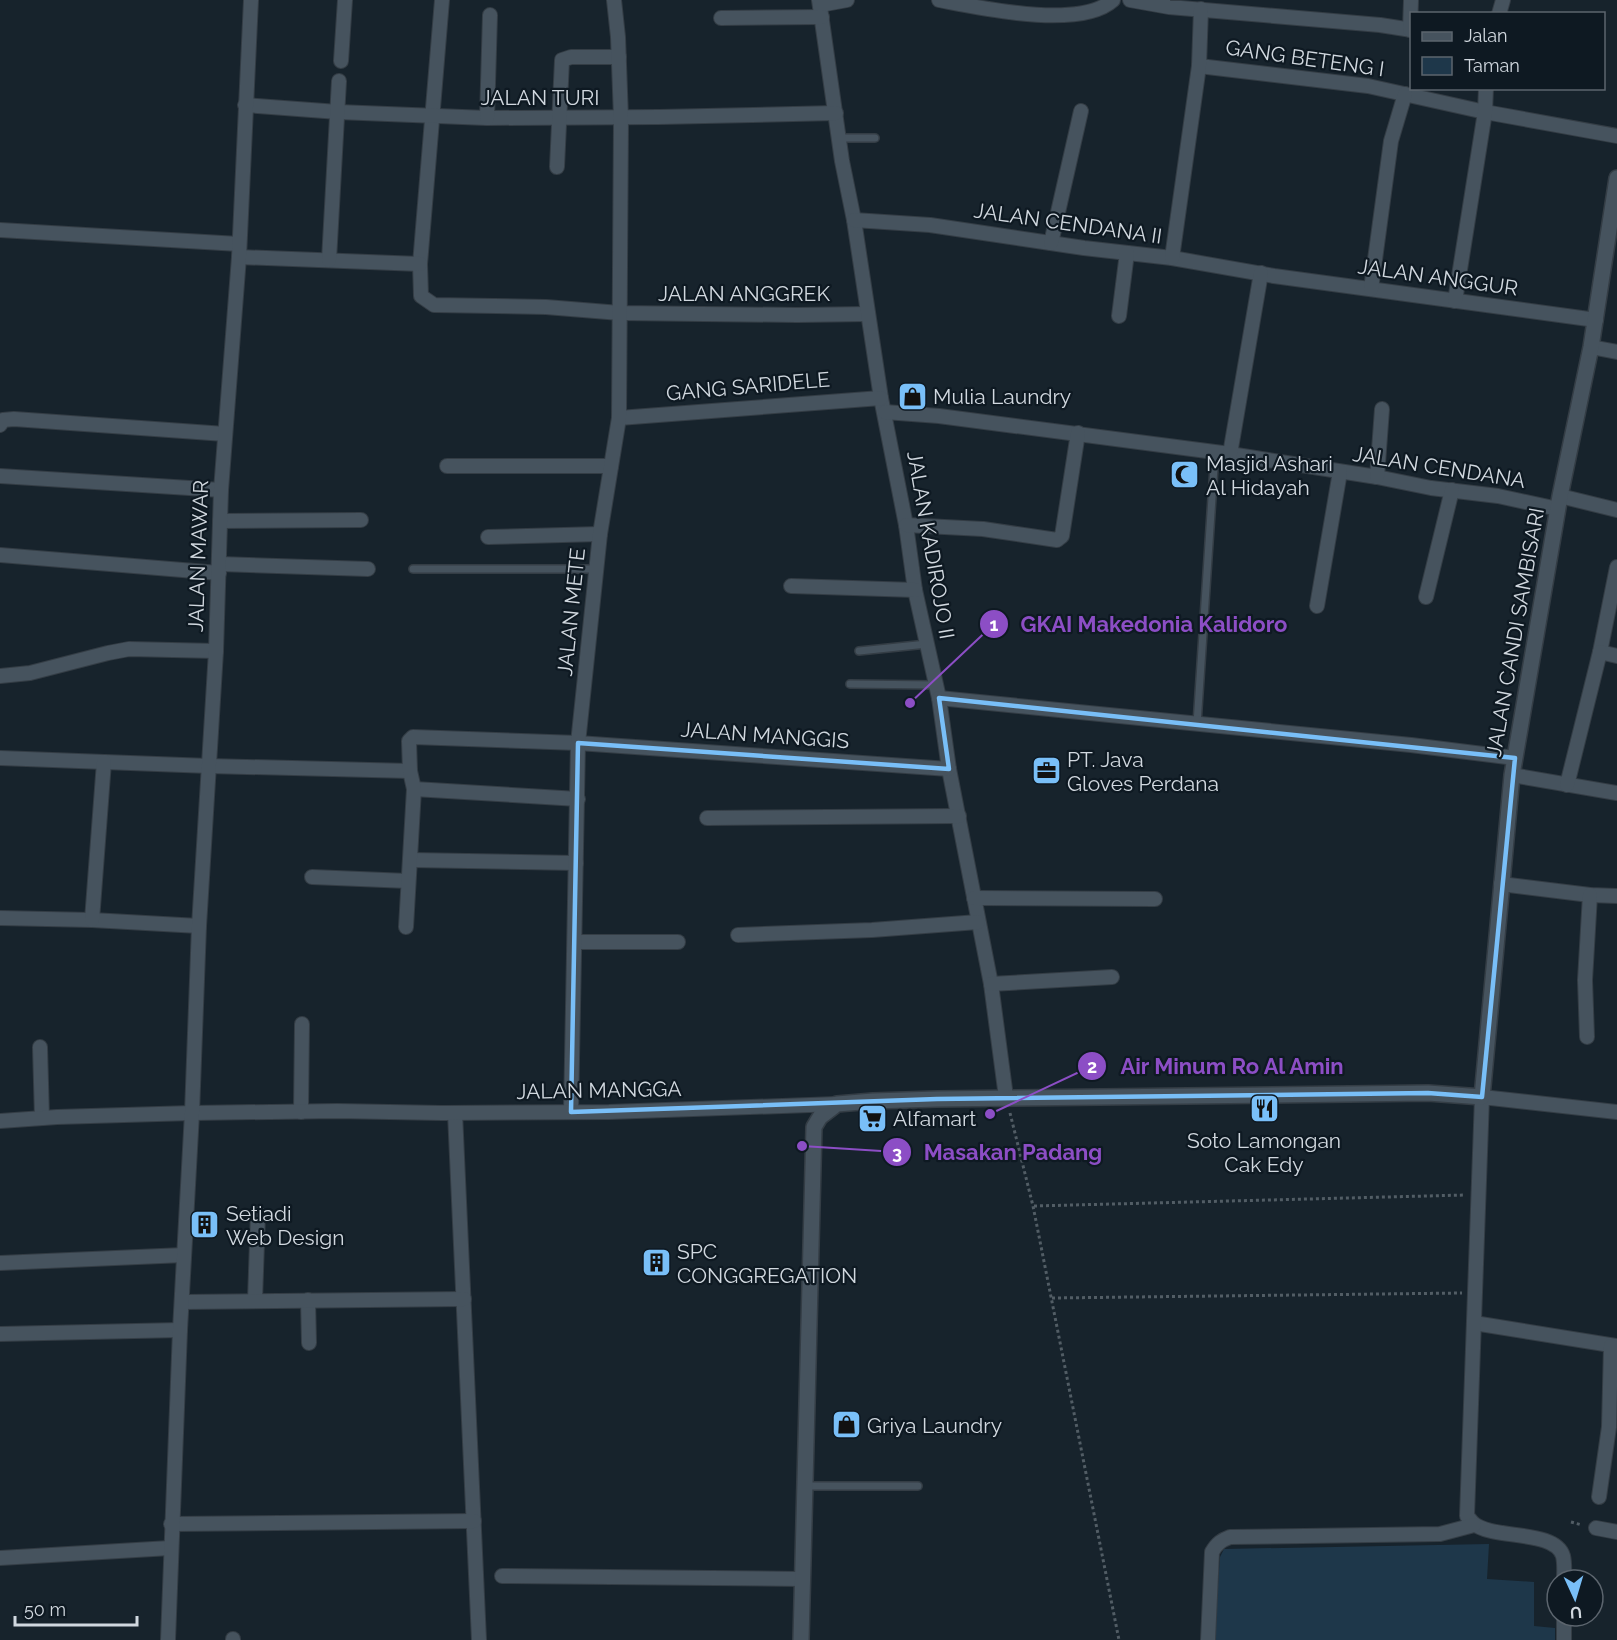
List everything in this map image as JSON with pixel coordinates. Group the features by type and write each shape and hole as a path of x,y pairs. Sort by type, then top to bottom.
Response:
{"street":[{"name":"JALAN MAWAR","path":"168,1640 171,1524 199,926 216,651 221,490 239,250 244,105 251,0"},
{"path":"341,61 345,0"},
{"path":"0,230 329,260 420,264 442,0"},
{"path":"614,0 621,118"},
{"path":"721,18 820,7 847,0"},
{"path":"939,0 1023,14 1062,16 1099,9 1113,0"},
{"path":"1130,0 1169,7 1380,25 1410,30"},
{"name":"JALAN KADIROJO II","path":"820,7 881,398 906,525 915,590 937,691 949,769 991,984 1006,1097"},
{"path":"1172,258 1199,66 1201,9"},
{"path":"487,118 490,15"},
{"path":"557,167 562,60 572,57 619,57"},
{"name":"GANG BETENG I","path":"1199,66 1323,79 1405,94 1431,94 1485,112 1617,136"},
{"path":"329,260 339,81"},
{"path":"1455,301 1485,112 1486,90"},
{"path":"1371,289 1391,141 1405,94"},
{"name":"JALAN TURI","path":"244,105 338,112 487,118 621,118 836,113"},
{"path":"1051,243 1081,111"},
{"name":"JALAN METE","path":"571,1112 579,743 600,534 619,418 621,118"},
{"name":"JALAN CANDI SAMBISARI","path":"1482,1097 1512,775 1559,503 1596,320 1617,178"},
{"name":"JALAN CENDANA II","path":"854,220 930,225 1172,258 1268,275"},
{"path":"1119,316 1127,253"},
{"name":"JALAN ANGGREK","path":"420,264 421,296 434,305 546,307 620,313 868,314"},
{"path":"1230,454 1268,275"},
{"name":"JALAN ANGGUR","path":"1268,275 1596,320"},
{"path":"1591,347 1617,352"},
{"name":"GANG SARIDELE","path":"619,418 881,398"},
{"path":"1377,477 1382,409"},
{"name":"JALAN CENDANA","path":"885,412 939,416 1230,454 1452,490 1617,510"},
{"path":"0,425 3,420 14,419 225,434"},
{"path":"906,525 983,529 1057,540 1062,536 1078,434"},
{"path":"447,465 611,466"},
{"path":"1317,606 1341,472"},
{"path":"0,476 221,490"},
{"path":"1426,597 1452,490"},
{"path":"220,521 361,520"},
{"path":"488,537 600,534"},
{"path":"0,555 219,568 368,569"},
{"path":"1567,785 1600,652 1617,567"},
{"path":"791,586 915,590"},
{"path":"0,676 30,673 129,649 216,651"},
{"path":"1600,652 1617,656"},
{"path":"937,691 1197,724 1411,745 1515,758"},
{"name":"JALAN MANGGIS","path":"410,771 409,741 413,737 579,743 949,769"},
{"path":"0,758 410,771 414,789 406,927"},
{"path":"92,920 104,762"},
{"path":"1512,775 1617,793"},
{"path":"414,789 578,799"},
{"path":"707,818 959,816"},
{"path":"411,860 576,863"},
{"path":"312,877 408,881"},
{"path":"1501,884 1617,896"},
{"path":"1587,1037 1585,980 1590,895"},
{"path":"974,898 1155,899"},
{"path":"0,918 199,926"},
{"path":"738,935 872,930 978,922"},
{"path":"575,942 678,942"},
{"path":"991,984 1112,977"},
{"path":"301,1112 302,1024"},
{"path":"40,1047 42,1118"},
{"name":"JALAN MANGGA","path":"0,1121 192,1113 571,1112 1006,1097 1428,1093 1482,1097"},
{"path":"1474,1525 1467,1516 1467,1502 1482,1097 1617,1112"},
{"path":"801,1640 814,1127 820,1117 837,1104"},
{"path":"455,1113 479,1640"},
{"path":"255,1300 258,1215"},
{"path":"0,1263 184,1255"},
{"path":"182,1302 464,1299"},
{"path":"308,1300 309,1343"},
{"path":"1474,1323 1614,1346 1613,1430 1599,1497"},
{"path":"0,1335 180,1330"},
{"path":"171,1524 474,1521"},
{"path":"1208,1640 1212,1551 1216,1545 1230,1537 1440,1534 1474,1525 1546,1541 1557,1546 1563,1554 1564,1568"},
{"path":"1596,1528 1617,1532"},
{"path":"0,1558 170,1548"},
{"path":"502,1576 802,1579"}],"lane":[{"path":"839,138 874,138"},
{"path":"1197,724 1215,452"},
{"path":"414,569 597,569"},
{"path":"859,651 927,644"},
{"path":"850,684 937,691"},
{"path":"804,1486 918,1486"}],"path":[{"path":"1006,1097 1033,1206 1119,1640"},
{"path":"1033,1206 1479,1195"},
{"path":"1052,1298 1476,1293"}],"highlighted area":[{"path":"939,698 1515,758 1482,1097 1428,1093 937,1099 571,1112 578,743 949,769"}],"green space":[{"path":"1489,1544 1487,1579 1534,1582 1534,1626 1555,1628 1555,1640 1214,1640 1220,1557 1224,1549"}],"place":[{"name":"Mulia Laundry","path":"912,396"},
{"name":"Masjid Ashari Al Hidayah","path":"1185,475"},
{"name":"GKAI Makedonia Kalidoro","path":"910,703"},
{"name":"PT. Java Gloves Perdana","path":"1046,771"},
{"name":"Soto Lamongan Cak Edy","path":"1264,1109"},
{"name":"Air Minum Ro Al Amin","path":"990,1114"},
{"name":"Alfamart","path":"872,1118"},
{"name":"Masakan Padang","path":"802,1146"},
{"name":"Setiadi Web Design","path":"205,1225"},
{"name":"SPC CONGGREGATION","path":"656,1263"},
{"name":"Griya Laundry","path":"846,1425"}]}
